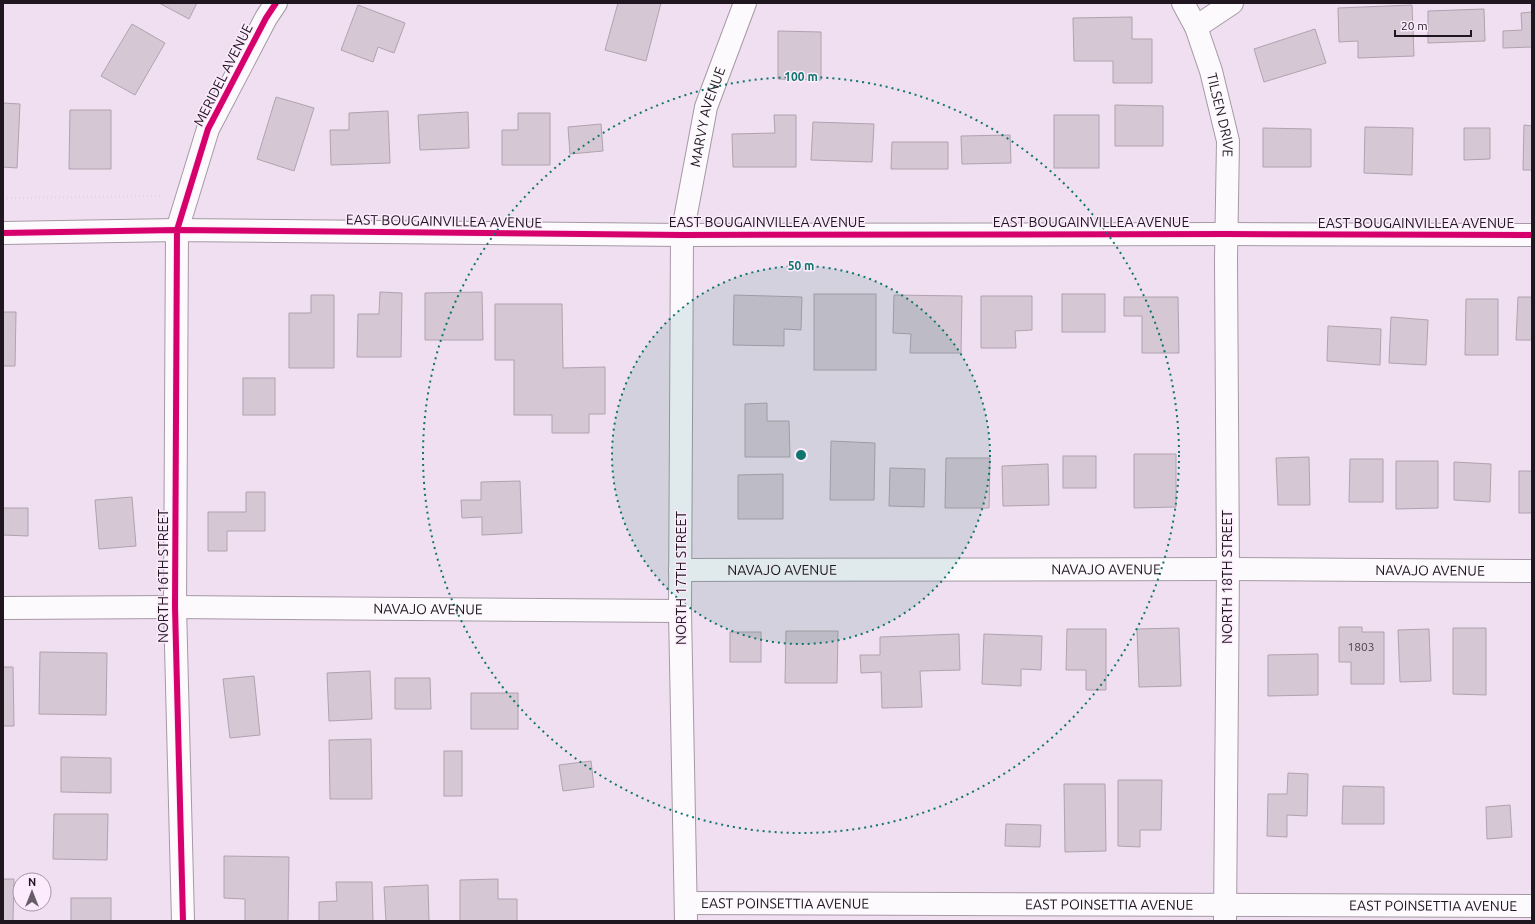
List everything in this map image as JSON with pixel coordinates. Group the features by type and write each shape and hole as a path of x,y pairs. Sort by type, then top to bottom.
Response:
{"street":[{"name":"MERIDEL AVENUE","path":"176,230 208,129 266,18 276,3"},
{"name":"MARVY AVENUE","path":"682,235 706,107 745,3"},
{"name":"TILSEN DRIVE","path":"1183,3 1196,27 1211,71 1228,141 1226,234"},
{"path":"1196,27 1232,3"},
{"name":"EAST BOUGAINVILLEA AVENUE","path":"3,233 176,230 682,235 1532,235"},
{"name":"NORTH 16TH STREET","path":"176,230 175,607 183,921"},
{"name":"NORTH 18TH STREET","path":"1225,913 1228,569 1226,234"},
{"name":"NORTH 17TH STREET","path":"682,235 680,611 686,912"},
{"name":"NAVAJO AVENUE","path":"680,570 1228,569 1532,571"},
{"name":"NAVAJO AVENUE","path":"3,608 175,607 680,611"},
{"name":"EAST POINSETTIA AVENUE","path":"686,912 1225,913 1532,906"}],"path":[{"path":"3,198 187,195"}],"building":[{"path":"159,3 197,3 189,19"},
{"path":"618,3 661,3 646,61 605,50"},
{"path":"358,5 405,23 394,53 378,47 373,62 341,50"},
{"path":"1412,5 1414,56 1358,58 1358,41 1339,42 1338,8"},
{"path":"1484,9 1485,41 1428,43 1428,11"},
{"path":"1532,12 1532,47 1503,48 1503,31 1522,30 1521,13"},
{"path":"1132,17 1132,39 1152,39 1152,83 1113,83 1113,61 1074,61 1073,18"},
{"path":"132,24 165,43 135,95 101,76"},
{"path":"1315,29 1326,63 1264,82 1254,49"},
{"path":"778,31 821,32 821,80 778,79"},
{"path":"276,97 314,108 294,171 257,159"},
{"path":"3,103 20,104 17,168 3,167"},
{"path":"1115,105 1163,106 1163,146 1115,146"},
{"path":"70,110 111,110 111,169 69,169"},
{"path":"388,111 390,163 331,165 330,130 349,130 349,113"},
{"path":"468,112 469,148 420,150 418,115"},
{"path":"518,113 550,113 550,165 502,165 502,130 518,130"},
{"path":"774,115 796,115 796,167 733,167 732,134 775,133"},
{"path":"1054,115 1099,115 1099,168 1054,168"},
{"path":"813,122 874,124 872,162 811,160"},
{"path":"601,124 603,151 570,154 568,127"},
{"path":"1524,125 1532,126 1532,170 1523,170"},
{"path":"1365,127 1413,128 1412,175 1364,173"},
{"path":"1263,128 1311,129 1311,167 1263,167"},
{"path":"1464,128 1490,128 1490,159 1464,160"},
{"path":"1010,135 1011,163 962,164 961,136"},
{"path":"892,142 948,142 948,169 891,169"},
{"path":"380,292 402,293 401,357 357,357 358,314 379,314"},
{"path":"482,292 483,340 425,340 425,293"},
{"path":"814,294 876,294 876,370 814,370"},
{"path":"1062,294 1105,294 1105,332 1062,332"},
{"path":"311,295 334,295 334,368 289,368 289,313 311,313"},
{"path":"734,295 802,297 801,330 784,329 784,346 733,345"},
{"path":"894,295 962,296 961,353 910,353 911,334 893,333"},
{"path":"981,296 1032,296 1032,330 1015,331 1016,348 981,348"},
{"path":"1124,297 1178,297 1179,353 1142,353 1142,316 1124,316"},
{"path":"1518,297 1532,297 1532,340 1516,340"},
{"path":"1466,299 1498,299 1498,355 1465,355"},
{"path":"495,304 562,304 563,368 605,367 605,414 589,414 589,433 552,433 552,415 514,415 514,360 495,360"},
{"path":"3,312 16,312 15,366 3,366"},
{"path":"1391,317 1428,320 1426,365 1389,363"},
{"path":"1328,326 1381,329 1380,365 1327,361"},
{"path":"243,378 275,378 275,415 243,415"},
{"path":"767,403 767,421 789,421 790,457 745,457 745,404"},
{"path":"831,441 875,443 874,500 830,500"},
{"path":"1134,454 1176,454 1176,507 1134,508"},
{"path":"1063,456 1096,456 1096,488 1063,488"},
{"path":"1309,457 1310,505 1278,505 1276,458"},
{"path":"946,458 990,458 989,508 945,508"},
{"path":"1350,459 1383,459 1383,502 1349,502"},
{"path":"1396,461 1438,461 1438,508 1396,509"},
{"path":"1454,462 1491,464 1490,502 1454,500"},
{"path":"1048,464 1049,505 1003,506 1002,466"},
{"path":"890,468 925,469 924,507 889,506"},
{"path":"1519,471 1532,471 1532,513 1519,513"},
{"path":"783,474 783,519 738,519 738,475"},
{"path":"520,481 522,533 482,535 482,517 462,518 461,500 481,500 481,482"},
{"path":"246,492 265,492 265,531 227,531 227,551 208,551 208,512 246,512"},
{"path":"132,497 136,546 99,549 95,500"},
{"path":"3,508 28,508 28,536 3,535"},
{"path":"1339,627 1362,627 1362,632 1384,632 1384,684 1351,684 1351,662 1339,662"},
{"path":"1179,628 1181,686 1139,687 1137,629"},
{"path":"1453,628 1486,628 1486,695 1453,694"},
{"path":"1067,629 1106,629 1106,690 1086,690 1086,670 1066,670"},
{"path":"1429,629 1431,681 1400,682 1398,630"},
{"path":"786,631 838,631 837,683 785,683"},
{"path":"730,632 761,632 761,662 730,662"},
{"path":"959,634 960,670 920,671 922,707 882,708 881,672 861,673 860,655 880,655 880,637"},
{"path":"984,634 1042,636 1041,670 1021,669 1021,686 982,684"},
{"path":"40,652 107,653 106,715 39,714"},
{"path":"1318,654 1318,695 1268,696 1268,655"},
{"path":"3,667 13,667 14,726 3,726"},
{"path":"370,671 372,719 329,721 327,673"},
{"path":"254,676 260,735 230,738 223,679"},
{"path":"395,678 430,678 431,709 395,709"},
{"path":"471,693 518,693 518,729 471,729"},
{"path":"371,739 372,799 330,799 329,740"},
{"path":"444,751 462,751 462,796 444,796"},
{"path":"61,757 111,758 111,793 61,792"},
{"path":"591,761 594,787 563,791 559,765"},
{"path":"1288,773 1308,774 1307,816 1287,815 1287,837 1267,836 1268,794 1287,794"},
{"path":"1118,780 1162,780 1161,830 1140,830 1140,847 1118,846"},
{"path":"1064,784 1105,784 1106,851 1065,852"},
{"path":"1343,786 1384,787 1384,824 1342,824"},
{"path":"1510,805 1512,837 1487,839 1486,807"},
{"path":"54,814 108,814 107,860 53,859"},
{"path":"1006,824 1041,825 1040,847 1005,846"},
{"path":"224,856 289,857 288,921 245,921 245,899 224,898"},
{"path":"3,879 12,879 13,921 3,921"},
{"path":"498,879 498,899 517,899 517,921 460,921 460,880"},
{"path":"336,882 372,882 373,921 319,921 319,902 337,901"},
{"path":"428,885 429,921 386,921 384,887"},
{"path":"71,898 111,898 111,921 71,921"}],"cycle path":[{"path":"183,921 175,607 177,230 208,129 266,18 276,3"},
{"path":"3,233 177,230 682,235 1532,235"}]}
